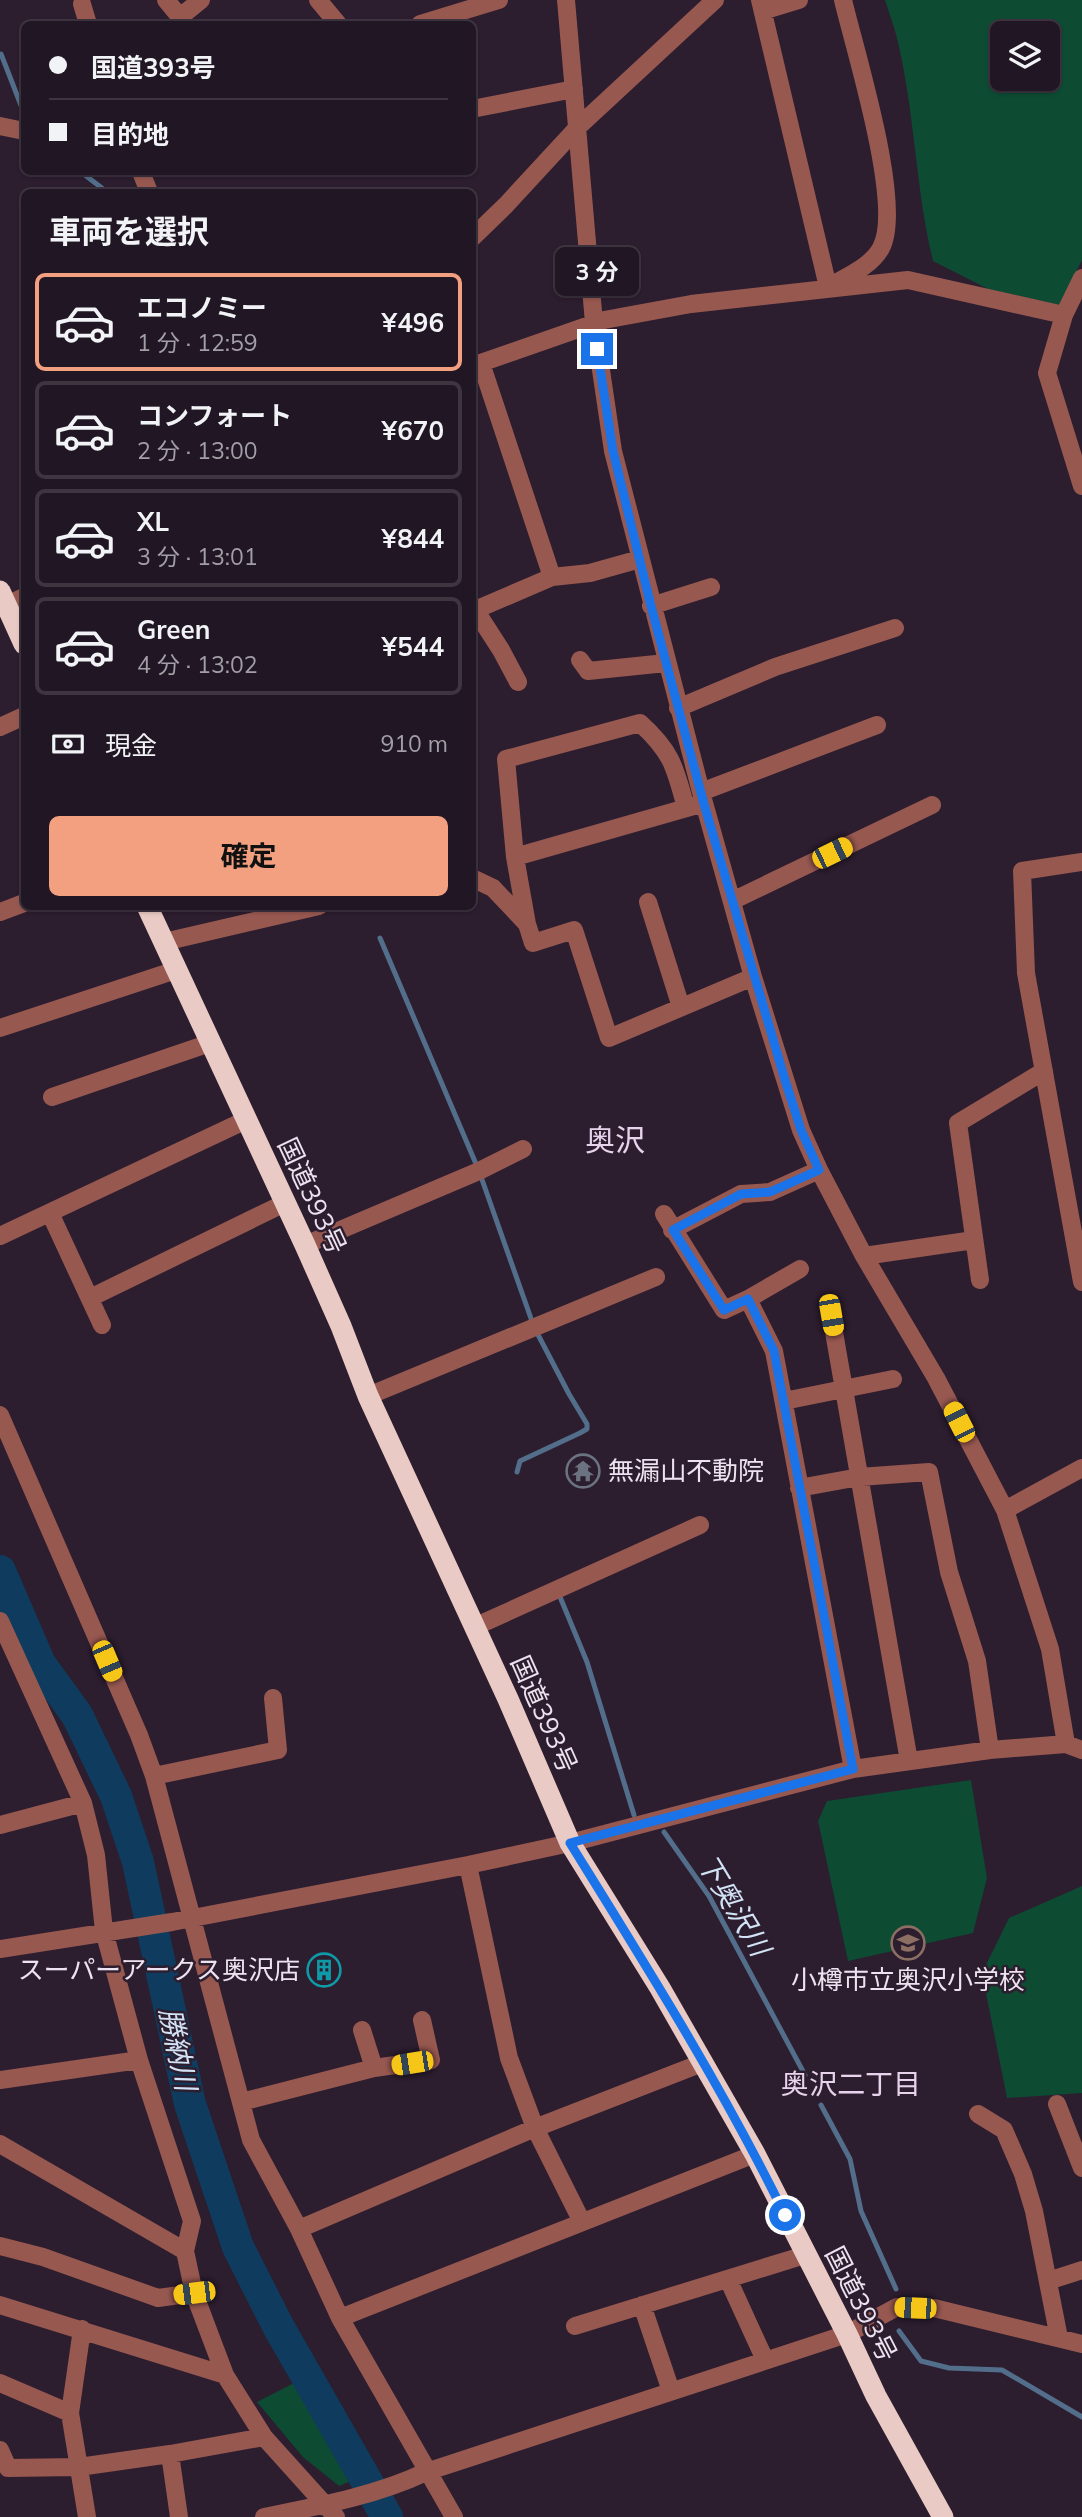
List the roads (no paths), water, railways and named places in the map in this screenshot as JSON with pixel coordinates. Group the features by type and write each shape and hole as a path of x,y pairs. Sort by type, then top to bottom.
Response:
{"highway":[{"path":"9,609 21,637"},
{"name":"国道393号","path":"148,910 305,1245 368,1396 508,1699 570,1843 660,1988 755,2154 876,2396 943,2517"}],"street":[{"path":"166,0 180,16 201,0"},
{"path":"318,0 336,21"},
{"path":"430,21 499,0"},
{"path":"0,1949 172,1922 570,1843 853,1769 990,1750 1074,1747 1050,1649 1005,1510 936,1378 864,1256 801,1130 732,901 697,801 678,708 613,451 594,323 566,0"},
{"path":"476,234 578,127 715,0"},
{"path":"799,0 762,6 828,288"},
{"path":"828,288 859,271 881,249 889,225 883,162 843,0"},
{"path":"82,4 87,21"},
{"path":"476,108 574,89"},
{"path":"0,126 21,130"},
{"path":"1082,278 1064,315 1047,373 1082,486"},
{"path":"552,577 477,364 594,323 691,304 908,280 1064,315"},
{"path":"476,607 552,577 590,573 640,559"},
{"path":"651,606 711,587"},
{"path":"476,611 518,682"},
{"path":"678,708 775,667 895,628"},
{"path":"580,660 588,671 666,663"},
{"path":"0,727 21,717"},
{"path":"697,801 673,760 640,723 506,759 515,857 533,943 574,930 609,1038 754,977"},
{"path":"515,857 697,801 877,725"},
{"path":"732,901 932,805"},
{"path":"1082,862 1022,871 1026,973 1082,1282"},
{"path":"476,879 493,888 527,924"},
{"path":"648,902 681,1007"},
{"path":"0,912 21,904"},
{"path":"164,942 302,910"},
{"path":"0,1028 176,970"},
{"path":"51,1097 210,1043"},
{"path":"980,1280 958,1122 1044,1071"},
{"path":"0,1236 246,1120"},
{"path":"305,1245 479,1171 523,1149"},
{"path":"800,1269 724,1310 668,1222 741,1194 770,1192 819,1170"},
{"path":"90,1298 285,1203"},
{"path":"50,1213 102,1325"},
{"path":"864,1256 974,1240"},
{"path":"368,1396 656,1277"},
{"path":"748,1299 774,1351 853,1769"},
{"path":"831,1315 909,1761"},
{"path":"784,1401 893,1379"},
{"path":"0,1415 134,1722 154,1776 251,2140 299,2229 340,2318 454,2517"},
{"path":"1005,1510 1082,1468"},
{"path":"799,1488 859,1477 929,1472 949,1572 977,1661 990,1750"},
{"path":"474,1627 700,1525"},
{"path":"0,1621 83,1803 96,1855 108,1931 139,2060 192,2221 185,2251 194,2293 225,2375 264,2437 335,2508"},
{"path":"154,1776 278,1750 273,1698"},
{"path":"0,1825 83,1803"},
{"path":"468,1864 509,2058 535,2128 582,2222"},
{"path":"241,2102 374,2068 431,2060 422,2020"},
{"path":"362,2030 374,2068"},
{"path":"0,2080 139,2060"},
{"path":"299,2229 535,2128 702,2063"},
{"path":"1057,2104 1082,2168"},
{"path":"978,2115 1004,2130 1023,2174 1034,2211 1059,2338"},
{"path":"0,2144 185,2251"},
{"path":"340,2318 755,2154"},
{"path":"0,2246 43,2257 159,2298 194,2293"},
{"path":"575,2326 805,2255"},
{"path":"1048,2281 1082,2270"},
{"path":"728,2279 765,2360"},
{"path":"0,2305 225,2375"},
{"path":"642,2305 671,2391"},
{"path":"264,2517 335,2508 426,2472 847,2334 897,2307 934,2308 1082,2344"},
{"path":"82,2329 70,2413 87,2517"},
{"path":"0,2383 70,2413"},
{"path":"0,2450 8,2468 79,2466 170,2454 264,2437"},
{"path":"170,2454 179,2517"}],"waterway":[{"name":"下奥沢川","path":"1,54 21,105"},
{"name":"下奥沢川","path":"85,175 103,189"},
{"path":"380,938 479,1171 534,1327 587,1424 587,1429 580,1433 520,1461 517,1472"},
{"name":"勝納川","path":"0,1571 40,1664 77,1715 116,1796 138,1862 190,2104 238,2247 278,2326 387,2517"},
{"path":"558,1592 587,1662 634,1815"},
{"name":"下奥沢川","path":"664,1832 709,1896 805,2075"},
{"name":"下奥沢川","path":"821,2105 850,2159 861,2211 896,2289"},
{"path":"899,2331 921,2361 949,2368 1002,2370 1082,2417"}],"place":[{"name":"無漏山不動院","path":"583,1471"},
{"name":"小樽市立奥沢小学校","path":"908,1943"},
{"name":"スーパーアークス奥沢店","path":"324,1970"}],"district":[{"name":"奥沢","path":"615,1141"},
{"name":"奥沢二丁目","path":"851,2084"}]}
